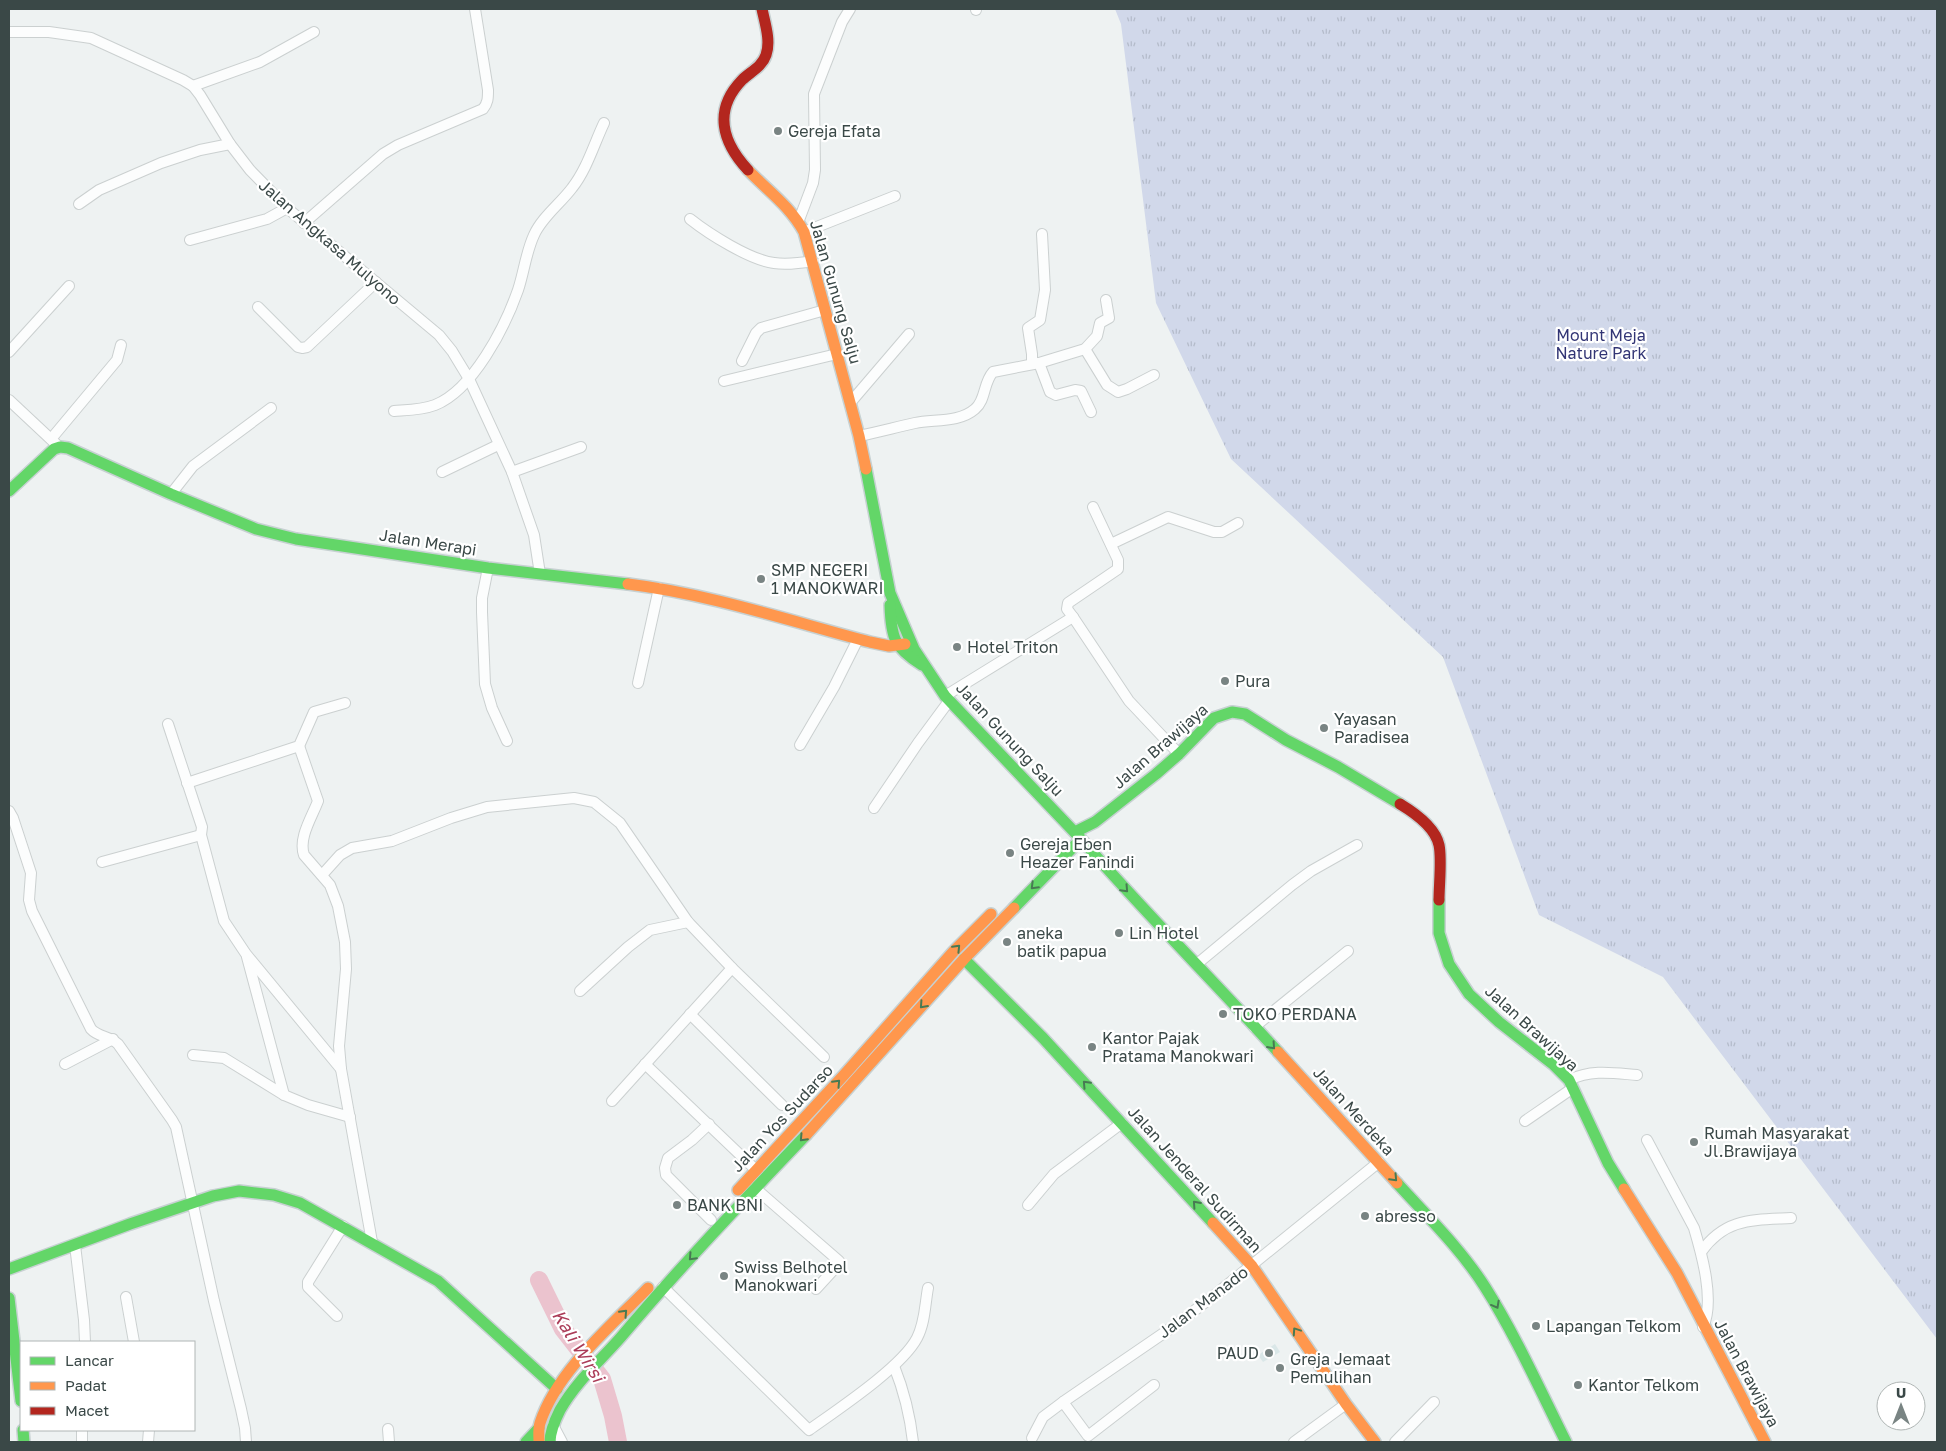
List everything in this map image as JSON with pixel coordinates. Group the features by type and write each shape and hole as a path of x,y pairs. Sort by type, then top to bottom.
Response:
{"main road":[{"name":"Jalan Gunung Salju","path":"762,9 767,34 767,49 764,61 732,91 723,124 731,148 740,162 781,199 799,220 804,232 860,436 890,593 894,642 902,653 924,666"},
{"path":"9,491 54,449 55,443"},
{"name":"Jalan Merapi","path":"55,443 80,452 172,494 256,529 296,538 488,568 659,588 697,596 864,641 911,643"},
{"name":"Jalan Gunung Salju","path":"890,593 911,643 924,666 947,698 1078,836"},
{"path":"894,642 905,631"},
{"name":"Jalan Brawijaya","path":"1078,836 1156,774 1179,754 1214,718 1232,712 1245,714 1286,740 1366,783 1405,807 1431,828 1439,845 1439,933 1449,964 1469,994 1499,1022 1554,1065 1571,1084 1608,1164 1677,1273 1703,1327 1765,1442"},
{"path":"1014,891 1078,836"},
{"name":"Jalan Yos Sudarso","path":"550,1442 553,1426 560,1410 580,1381 663,1287 825,1114 964,959 1078,836"},
{"name":"Jalan Merdeka","path":"1078,836 1454,1246 1485,1286 1516,1342 1566,1442"},
{"name":"Jalan Yos Sudarso","path":"539,1442 539,1428 546,1407 571,1370 816,1106 954,951 1001,904"},
{"name":"Jalan Jenderal Sudirman","path":"964,959 1043,1038 1252,1266 1346,1404 1375,1442"},
{"path":"816,1106 825,1114"},
{"path":"9,1269 192,1202 240,1191 256,1191 300,1203 372,1242 438,1282 557,1389"},
{"path":"9,1298 20,1392"},
{"path":"526,1442 539,1428"}],"street":[{"path":"304,223 383,154 398,145 483,109 488,100 488,90 475,9"},
{"path":"799,220 814,177 814,100 816,87 842,22 850,9"},
{"name":"Jalan Angkasa Mulyono","path":"9,32 49,32 91,38 193,86 230,144 250,170 287,208 439,335 470,379 498,445 512,472 534,535 540,574"},
{"path":"193,86 260,62 314,32"},
{"path":"394,411 419,410 436,405 460,389 470,379 496,339 511,307 518,291 533,237 538,226 573,187 581,174 604,123"},
{"path":"79,204 98,190 161,163 200,150 230,144"},
{"path":"804,232 895,196"},
{"path":"190,240 267,219 287,208"},
{"path":"690,220 704,230 761,260 774,263 813,262"},
{"path":"1042,234 1045,290 1040,320 1028,328 1032,354 1050,392 1056,395 1075,390 1081,391 1091,412"},
{"path":"258,307 298,347 307,347 376,282"},
{"path":"9,352 70,286"},
{"path":"860,436 918,422 952,418 973,411 979,406 987,380 993,372 1035,363 1084,349 1097,336 1100,323 1109,318 1106,300"},
{"path":"742,361 756,333 761,328 826,310"},
{"path":"850,403 909,334"},
{"path":"9,400 55,443 117,360 121,345"},
{"path":"1084,349 1107,385 1118,392 1127,390 1154,375"},
{"path":"724,381 837,354"},
{"path":"172,494 193,466 271,408"},
{"path":"442,472 498,445"},
{"path":"512,472 581,446"},
{"path":"1093,508 1118,560 1118,569 1068,603 1067,609 1129,701 1179,754"},
{"path":"1111,544 1168,517 1214,532 1222,532 1238,522"},
{"path":"488,568 482,598 485,684 492,708 506,741"},
{"path":"638,683 659,588"},
{"path":"874,808 947,698 1073,617"},
{"path":"800,746 834,687 864,641"},
{"path":"345,704 314,712 300,746 318,801 303,838 302,850 304,855 330,884 334,893 347,958 339,1046 341,1069 372,1242"},
{"path":"168,724 202,827 200,835 224,921 246,954 341,1069"},
{"path":"187,783 300,746"},
{"path":"322,874 340,855 352,848 392,841 471,812 498,805 582,798 594,802 620,823 688,922 732,968 824,1057"},
{"path":"9,811 31,873 29,900 32,911 90,1028 94,1033 113,1039 176,1127 214,1301 241,1409 246,1442"},
{"path":"102,862 200,835"},
{"path":"1197,964 1292,884 1357,845"},
{"path":"580,991 628,947 650,930 661,926 688,922"},
{"path":"1254,1027 1348,951"},
{"path":"246,954 284,1095"},
{"path":"612,1100 732,968"},
{"path":"690,1014 782,1105"},
{"path":"65,1064 113,1039"},
{"path":"192,1056 224,1058 284,1095 308,1105 350,1117"},
{"path":"645,1064 756,1170"},
{"path":"1525,1121 1583,1074 1637,1075"},
{"path":"1028,1205 1054,1174 1122,1123"},
{"path":"709,1124 668,1158 664,1168 666,1175 711,1220"},
{"path":"1647,1140 1694,1228 1708,1299 1708,1313 1703,1327"},
{"name":"Jalan Manado","path":"1032,1438 1042,1417 1177,1324 1252,1266 1379,1162"},
{"path":"755,1188 838,1261 837,1266 816,1289"},
{"path":"1700,1252 1710,1238 1724,1228 1741,1222 1791,1218"},
{"path":"336,1316 308,1287 308,1282 343,1226"},
{"path":"75,1245 85,1341"},
{"path":"663,1287 807,1429 839,1408 894,1366 917,1338 928,1288"},
{"path":"126,1297 134,1341"},
{"path":"894,1366 908,1409 913,1442"},
{"path":"1063,1402 1088,1436 1154,1385"},
{"path":"1395,1442 1434,1402"},
{"path":"1294,1442 1346,1404"},
{"path":"553,1426 562,1442"},
{"path":"388,1429 389,1442"}],"shaded area":[{"name":"PAUD","path":"1275,1344 1280,1352 1263,1362 1258,1355"}],"green space":[{"name":"Mount Meja Nature Park","path":"1115,9 1937,9 1937,1339 1663,977 1539,915 1443,657 1231,459 1156,303 1121,24"}],"waterway":[{"name":"Kali Wirsi","path":"539,1280 563,1329 602,1379 613,1416 618,1442"}],"traffic: fast":[{"path":"9,491 54,449 60,447 68,448 256,529 296,539 488,568 628,584"},
{"path":"866,469 890,593 914,649 945,696 1081,839"},
{"path":"890,605 891,625 896,641 905,653 922,665"},
{"path":"1075,832 1095,822 1156,774 1179,754 1214,718 1232,712 1245,714 1286,740 1338,767 1400,804"},
{"path":"1014,908 1081,839 1278,1052"},
{"path":"1439,900 1439,933 1449,964 1469,994 1499,1022 1554,1065 1569,1080 1608,1163 1624,1189"},
{"path":"964,959 1043,1038 1213,1223"},
{"path":"550,1442 552,1430 560,1410 581,1381 735,1209 806,1135"},
{"path":"1397,1183 1455,1246 1476,1273 1517,1344 1566,1442"},
{"path":"9,1269 130,1224 213,1196 239,1191 274,1195 300,1203 438,1281 557,1389"},
{"path":"9,1298 20,1392"},
{"path":"526,1442 539,1428"},
{"path":"23,1431 24,1442"}],"traffic: slow":[{"path":"748,170 785,206 804,232 859,436 866,469"},
{"path":"628,584 720,601 870,642 889,646 905,644"},
{"path":"806,1135 964,959 1014,908"},
{"path":"738,1190 844,1075 954,951 991,914"},
{"path":"1278,1052 1397,1183"},
{"path":"1624,1189 1677,1273 1765,1442"},
{"path":"1213,1223 1252,1266 1346,1404 1375,1442"},
{"path":"539,1442 540,1423 559,1385 586,1350 648,1288"}],"traffic: jam":[{"path":"748,170 739,159 727,137 724,126 724,114 733,91 742,80 759,66 766,55 768,38 762,9"},
{"path":"1400,804 1424,821 1437,838 1440,857 1439,900"}],"place":[{"name":"Gereja Efata","path":"778,131"},
{"name":"SMP NEGERI 1 MANOKWARI","path":"761,579"},
{"name":"Hotel Triton","path":"957,647"},
{"name":"Pura","path":"1225,681"},
{"name":"Yayasan Paradisea","path":"1324,728"},
{"name":"Gereja Eben Heazer Fanindi","path":"1010,853"},
{"name":"Lin Hotel","path":"1119,933"},
{"name":"aneka batik papua","path":"1007,942"},
{"name":"TOKO PERDANA","path":"1223,1014"},
{"name":"Kantor Pajak Pratama Manokwari","path":"1092,1047"},
{"name":"Rumah Masyarakat Jl.Brawijaya","path":"1694,1142"},
{"name":"BANK BNI","path":"677,1205"},
{"name":"abresso","path":"1365,1216"},
{"name":"Swiss Belhotel Manokwari","path":"724,1276"},
{"name":"Lapangan Telkom","path":"1536,1326"},
{"name":"PAUD","path":"1269,1353"},
{"name":"Greja Jemaat Pemulihan","path":"1280,1368"},
{"name":"Kantor Telkom","path":"1578,1385"}]}
